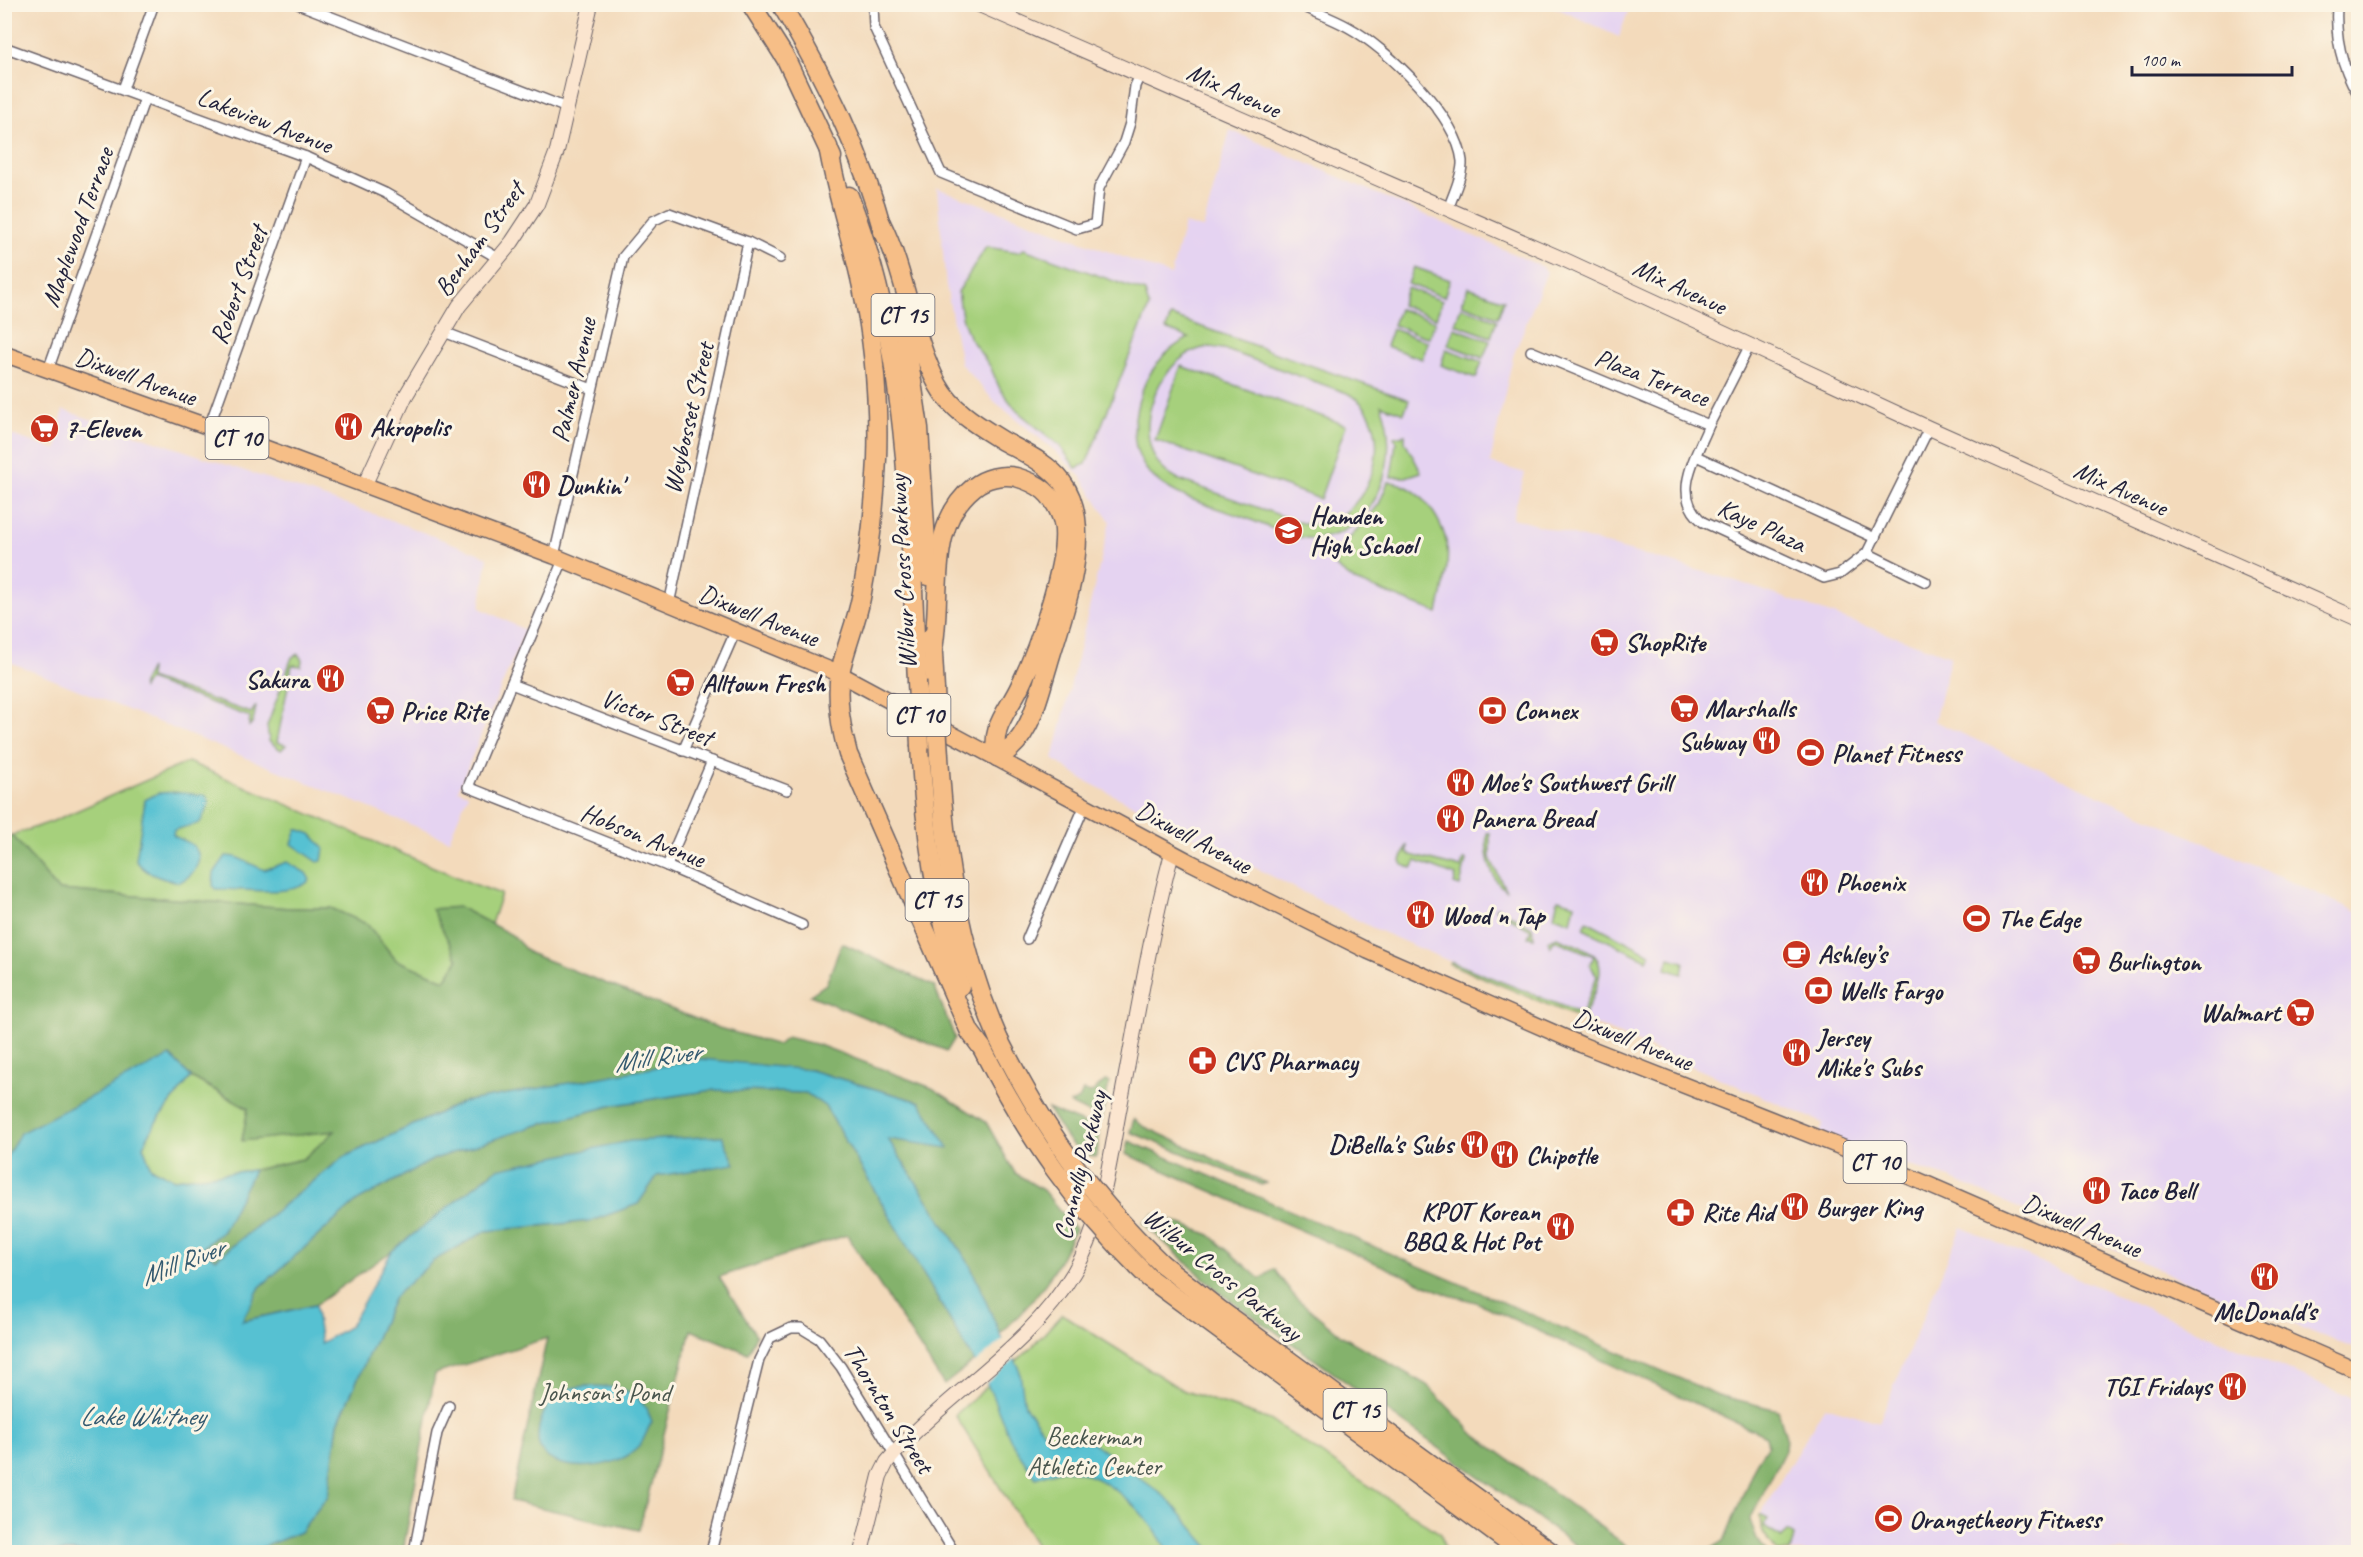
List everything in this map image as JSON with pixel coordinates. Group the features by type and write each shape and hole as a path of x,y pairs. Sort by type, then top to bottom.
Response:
{"highway":[{"name":"Wilbur Cross Parkway","path":"751,4 786,59 828,146 861,227 877,278 892,344 902,414 908,486 920,746 930,863 941,922 982,1048 1011,1106 1051,1167 1083,1210 1149,1278 1521,1552"},
{"name":"Wilbur Cross Parkway","path":"781,4 817,65 846,127 881,223 908,345 919,428 943,821 952,893 983,1003 999,1040 1028,1098 1065,1156 1109,1210 1162,1264 1230,1317 1551,1552"},
{"path":"828,146 834,185 862,288 872,343 877,399 877,458 872,529 861,600 840,674 842,733 848,754 970,1032 982,1048"},
{"path":"881,223 895,251 927,361 939,387 954,406 974,423 1043,464 1062,481 1075,505 1078,530 1075,562 1045,676 1019,743 1010,752 997,757 995,733 1020,687 1037,644 1052,599 1063,552 1064,522 1054,499 1035,483 1009,476 982,480 962,496 947,522 939,555 938,623 933,649"}],"main road":[{"name":"Dixwell Avenue","path":"4,354 209,427 559,558 840,674 1274,906 1445,986 1582,1045 1846,1149 2358,1371"}],"street":[{"path":"123,90 154,4"},
{"path":"298,4 567,108"},
{"path":"327,15 332,4"},
{"name":"Benham Street","path":"364,486 405,397 444,332 470,291 498,258 537,204 552,168 591,4"},
{"path":"873,4 874,27 940,173 1077,229 1095,224 1099,189 1118,154 1130,123 1140,75"},
{"name":"Mix Avenue","path":"977,4 1565,260 1929,428 2358,619"},
{"path":"1298,4 1349,27 1373,44 1397,64 1437,111 1452,133 1462,162 1448,210"},
{"path":"2337,4 2335,27 2341,55 2348,76 2358,94"},
{"name":"Lakeview Avenue","path":"4,47 306,158 385,193 498,258"},
{"name":"Maplewood Terrace","path":"48,370 145,98"},
{"name":"Robert Street","path":"209,427 306,158"},
{"name":"Palmer Avenue","path":"468,787 511,684 559,558 592,389 623,258 652,221 669,213 748,242"},
{"path":"748,242 780,258"},
{"name":"Weybosset Street","path":"669,604 748,242"},
{"path":"444,332 592,389"},
{"name":"Plaza Terrace","path":"1531,351 1709,425 1750,345"},
{"name":"Kaye Plaza","path":"1709,425 1688,476 1686,494 1693,514 1703,522 1824,578 1840,574 1867,553"},
{"path":"1926,582 1867,553 1929,428"},
{"name":"Kaye Plaza","path":"1696,456 1875,537"},
{"path":"683,751 736,630"},
{"name":"Victor Street","path":"511,684 787,790"},
{"path":"667,866 712,761"},
{"name":"Hobson Avenue","path":"468,787 667,866 802,925"},
{"path":"1027,939 1085,805"},
{"name":"Connolly Parkway","path":"861,1552 880,1476 894,1454 1037,1322 1068,1281 1093,1230 1108,1172 1156,915 1172,853"},
{"name":"Thornton Street","path":"711,1552 759,1360 770,1338 790,1328 801,1328 819,1339 841,1367 954,1552"},
{"path":"414,1552 437,1433 449,1407"}],"shaded area":[{"path":"1550,5 1630,5 1619,37"},
{"path":"1230,130 1543,267 1547,272 1513,356 1490,463 1525,473 1512,518 1736,581 1951,656 1934,721 2358,912 2358,1350 2213,1293 1950,1178 1819,1139 1823,1123 1373,928 1082,779 1053,759 1110,521 1081,477 1055,451 994,401 961,364 946,285 937,188 1171,275 1184,224 1203,228"},
{"path":"63,410 388,519 488,557 480,608 525,630 458,790 468,794 449,840 5,660 5,433 57,450"},
{"path":"1961,1227 2358,1401 2358,1552 1786,1552 1765,1535 1760,1515 1825,1406 1879,1422"}],"green space":[{"path":"986,247 1018,252 1024,249 1145,292 1149,307 1086,464 1076,468 1060,446 1017,411 1000,389 990,366 969,337 962,317 958,292"},
{"path":"1414,267 1450,280 1444,297 1408,284"},
{"path":"1468,287 1504,300 1498,317 1462,304"},
{"path":"1407,288 1442,301 1436,318 1401,305"},
{"path":"1461,307 1497,320 1491,337 1455,324"},
{"path":"1399,309 1435,321 1429,338 1393,325"},
{"path":"1171,316 1409,400 1404,413 1381,405 1387,424 1389,445 1386,467 1380,488 1371,506 1357,522 1340,533 1319,538 1291,535 1180,494 1162,484 1147,470 1138,453 1134,431 1141,393 1156,364 1171,349 1189,338 1166,329","holes":["1210,347 1223,349 1347,393 1365,408 1374,428 1376,451 1371,474 1361,496 1345,513 1325,523 1302,523 1177,479 1160,465 1151,447 1148,426 1152,404 1160,384 1173,366 1190,353"]},
{"path":"1454,328 1490,341 1483,358 1448,345"},
{"path":"1392,329 1428,342 1422,359 1386,346"},
{"path":"1446,349 1482,362 1476,378 1441,365"},
{"path":"1181,366 1346,425 1320,499 1155,440"},
{"path":"1405,435 1405,441 1421,472 1406,477 1391,477 1396,442 1394,437"},
{"path":"1388,482 1403,485 1420,496 1435,514 1442,528 1448,553 1438,613 1355,581 1336,567 1335,555 1379,504"},
{"path":"298,654 302,660 301,666 292,665 277,742 286,745 281,750 269,741 267,726 292,657"},
{"path":"150,668 149,678 251,713 256,706 253,723 249,726 250,717 148,680 143,688 142,683"},
{"path":"188,762 501,894 491,924 459,907 458,960 445,980 396,960 367,924 331,908 289,908 58,890 12,835 51,822"},
{"path":"1487,833 1490,833 1490,858 1506,891 1500,886 1489,865"},
{"path":"12,835 58,890 289,908 331,908 367,924 396,960 445,980 458,960 432,909 459,907 512,935 529,953 719,1028 778,1045 787,1037 819,1045 932,1088 986,1122 1015,1173 1043,1190 1075,1229 1044,1286 1000,1334 970,1265 887,1138 920,1102 810,1070 578,1082 463,1102 344,1157 216,1259 201,1250 223,1231 254,1170 303,1159 335,1131 242,1141 248,1108 191,1077 170,1056 5,1162 4,837"},
{"path":"1407,845 1407,854 1461,868 1463,860 1466,860 1460,886 1454,884 1456,876 1416,861 1412,868 1403,865 1401,861"},
{"path":"1558,899 1575,904 1571,922 1554,916"},
{"path":"1497,907 1532,927 1534,938 1528,937 1531,930 1495,909"},
{"path":"1587,921 1650,954 1647,960 1587,931 1584,927"},
{"path":"1557,937 1585,949 1594,956 1555,940 1550,947 1548,941"},
{"path":"842,943 934,986 955,1038 947,1051 810,995 826,984"},
{"path":"1594,956 1600,966 1599,976 1582,1019 1450,964 1452,962 1582,1014 1597,976 1590,965"},
{"path":"1669,958 1684,962 1682,974 1666,969"},
{"path":"191,1077 248,1109 242,1140 336,1131 303,1159 254,1170 174,1179 151,1168 143,1146 156,1122"},
{"path":"1105,1081 1109,1082 1102,1120 1070,1103 1079,1100 1083,1091 1091,1093"},
{"path":"713,1090 806,1093 826,1107 974,1361 944,1385 847,1235 719,1277 756,1335 748,1353 691,1330 639,1530 511,1501 547,1338 435,1374 404,1546 399,1552 252,1552 300,1532 328,1496 338,1423 394,1297 433,1261 486,1231 591,1221 638,1204 657,1176 497,1169 392,1251 315,1305 241,1321 260,1287 357,1201 434,1159 534,1126 614,1105"},
{"path":"1048,1109 1098,1129 1099,1142 1096,1157 1080,1152 1073,1146"},
{"path":"1134,1119 1143,1126 1266,1183 1262,1185 1130,1132"},
{"path":"1129,1141 1718,1395 1778,1410 1786,1437 1785,1450 1750,1520 1757,1539 1767,1552 1706,1552 1724,1541 1756,1463 1768,1445 1766,1436 1476,1302 1449,1295 1126,1154"},
{"path":"1154,1214 1210,1235 1260,1279 1274,1269 1295,1297 1342,1336 1427,1385 1475,1435 1635,1552 1585,1552 1218,1291 1143,1223"},
{"name":"Beckerman Athletic Center","path":"1062,1314 1182,1390 1270,1420 1441,1534 1445,1552 1040,1552 955,1415 1031,1348"},
{"path":"1760,1515 1768,1519 1763,1527 1782,1538 1787,1531 1794,1536 1790,1552 1777,1552 1761,1529"}],"water":[{"path":"178,792 207,796 209,804 200,823 174,830 173,835 196,849 199,860 190,875 180,882 155,876 136,860 145,800 158,793"},
{"path":"297,829 311,834 324,848 322,861 318,862 292,844"},
{"path":"226,856 236,857 264,870 287,862 306,873 310,880 302,886 291,889 265,891 215,889 213,886 214,873"},
{"name":"Lake Whitney","path":"170,1056 191,1077 156,1122 143,1146 151,1168 174,1179 254,1170 223,1231 201,1249 216,1259 344,1157 463,1102 702,1059 810,1070 920,1102 949,1148 888,1139 970,1265 1000,1334 1019,1367 1025,1406 1049,1439 1092,1442 1168,1499 1213,1552 1168,1552 1139,1511 1113,1488 1083,1473 1063,1470 1036,1478 1011,1441 990,1390 974,1361 826,1107 806,1093 713,1090 614,1105 534,1126 434,1159 357,1201 260,1287 242,1321 315,1305 321,1343 350,1326 392,1251 497,1169 630,1141 722,1136 735,1164 657,1176 638,1204 591,1221 486,1231 433,1261 394,1297 338,1423 328,1496 300,1532 252,1552 5,1552 4,1162 20,1133"},
{"name":"Johnson's Pond","path":"586,1386 618,1388 627,1391 642,1402 652,1422 639,1446 620,1459 593,1466 566,1465 554,1461 540,1448 538,1431 540,1422 548,1405 559,1393"}],"pier":[{"path":"1006,1337 1017,1357 984,1385 973,1365"}],"place":[{"name":"Akropolis","path":"349,427"},
{"name":"7-Eleven","path":"44,428"},
{"name":"Dunkin'","path":"536,485"},
{"name":"Hamden High School","path":"1289,530"},
{"name":"ShopRite","path":"1604,642"},
{"name":"Sakura","path":"330,679"},
{"name":"Alltown Fresh","path":"681,683"},
{"name":"Marshalls","path":"1684,708"},
{"name":"Connex","path":"1493,710"},
{"name":"Price Rite","path":"380,711"},
{"name":"Subway","path":"1766,741"},
{"name":"Planet Fitness","path":"1811,753"},
{"name":"Moe's Southwest Grill","path":"1460,782"},
{"name":"Panera Bread","path":"1450,818"},
{"name":"Phoenix","path":"1815,882"},
{"name":"Wood n Tap","path":"1421,915"},
{"name":"The Edge","path":"1977,918"},
{"name":"Ashley’s","path":"1797,954"},
{"name":"Burlington","path":"2086,961"},
{"name":"Wells Fargo","path":"1818,990"},
{"name":"Walmart","path":"2301,1012"},
{"name":"Jersey Mike's Subs","path":"1796,1052"},
{"name":"CVS Pharmacy","path":"1203,1061"},
{"name":"DiBella's Subs","path":"1474,1144"},
{"name":"Chipotle","path":"1505,1155"},
{"name":"Taco Bell","path":"2096,1190"},
{"name":"Burger King","path":"1795,1207"},
{"name":"Rite Aid","path":"1681,1212"},
{"name":"KPOT Korean BBQ & Hot Pot","path":"1561,1226"},
{"name":"McDonald's","path":"2265,1277"},
{"name":"TGI Fridays","path":"2232,1386"},
{"name":"Orangetheory Fitness","path":"1888,1519"}],"water label":[{"name":"Mill River","path":"657,1057"},
{"name":"Mill River","path":"182,1262"}]}
